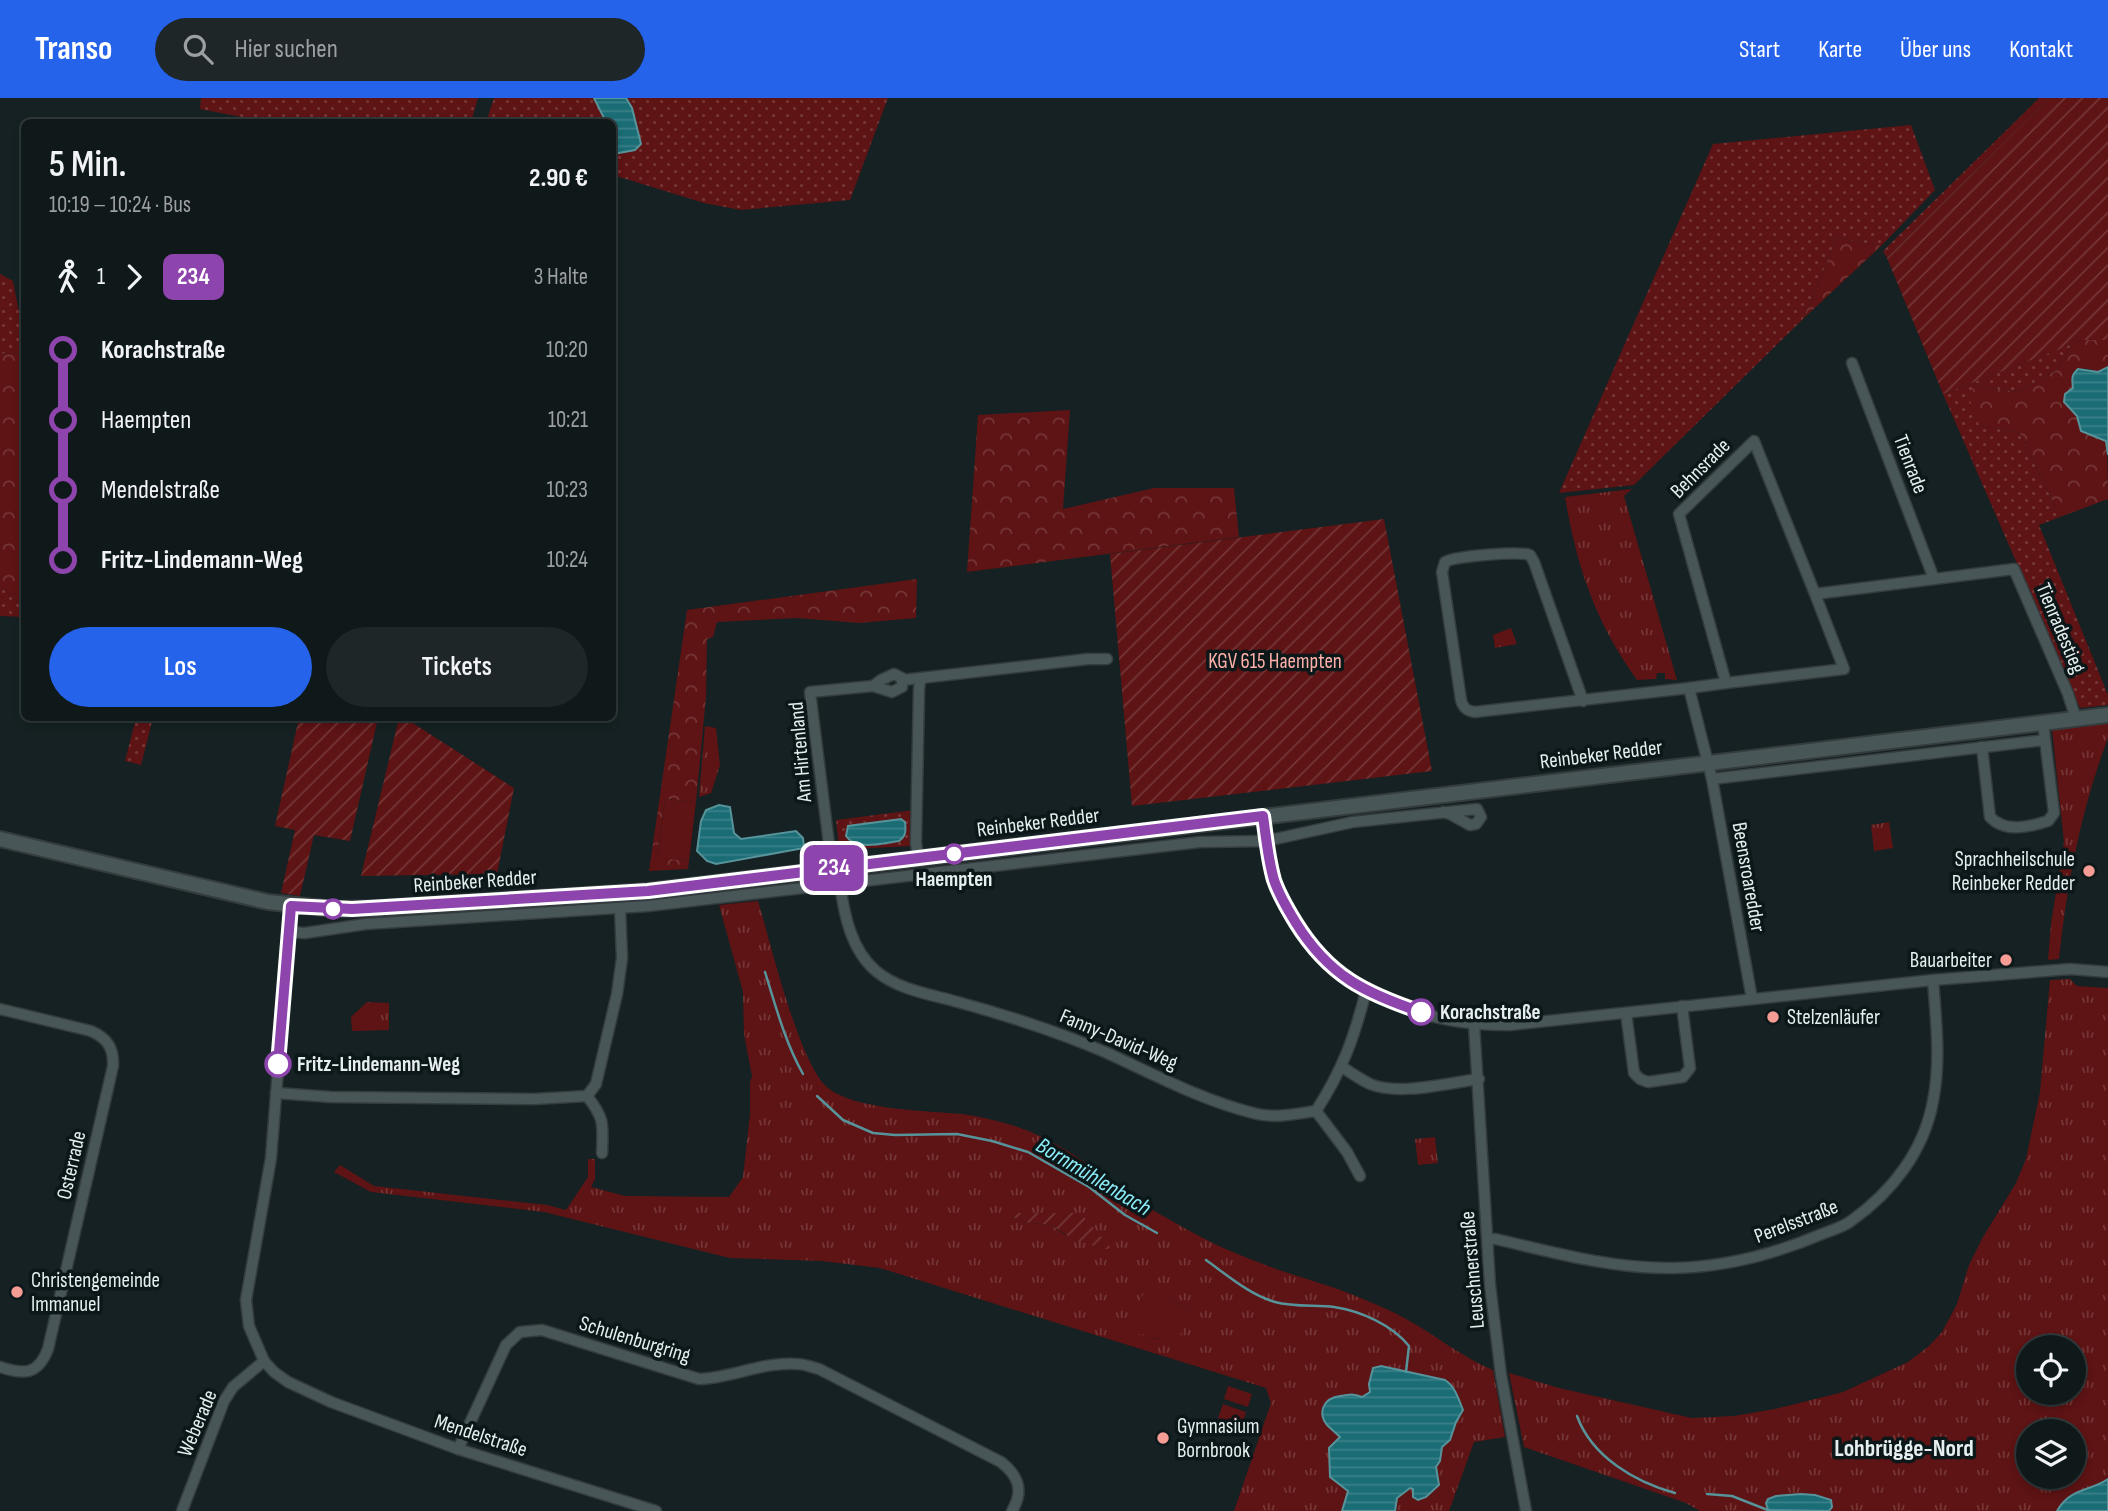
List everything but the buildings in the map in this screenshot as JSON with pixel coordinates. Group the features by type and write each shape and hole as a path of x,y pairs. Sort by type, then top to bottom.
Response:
{"main road":[{"name":"Reinbeker Redder","path":"0,839 244,897 291,906 352,909 648,891 2108,715"}],"street":[{"name":"Tienrade","path":"1852,363 1934,579"},
{"name":"Behnsrade","path":"1583,701 1530,555 1522,553 1482,556 1450,559 1445,562 1442,572 1461,700 1465,708 1475,712 1583,701 1844,669 1754,442 1679,514 1726,683"},
{"name":"Tienradestieg","path":"1815,594 2014,569 2068,694 2076,719"},
{"path":"918,858 916,843 920,681 923,678 1107,659"},
{"name":"Am Hirtenland","path":"832,869 810,692 873,686 892,692 902,687 902,680 894,674 873,686"},
{"name":"Am Hirtenland","path":"902,680 923,678"},
{"path":"1689,688 1707,763"},
{"path":"1982,747 1990,817 1998,825 2012,827 2048,821 2054,813 2043,723"},
{"path":"1712,779 2045,740"},
{"name":"Beensroaredder","path":"1707,763 1752,999"},
{"name":"Reinbeker Redder","path":"289,932 305,933 366,924 621,908 1200,842 1266,841 1353,822 1443,812"},
{"path":"1263,816 1275,883 1290,914 1322,959 1366,991 1428,1014 1474,1024 1510,1025 1933,980 2054,970 2108,972"},
{"name":"Fanny-David-Weg","path":"840,884 849,928 862,954 874,969 893,982 1018,1018 1191,1091 1254,1114 1280,1116 1316,1111"},
{"name":"Mendelstraße","path":"291,906 271,1158 246,1300 249,1326 264,1361 274,1372 303,1390 458,1449 656,1511"},
{"path":"587,1096 596,1083 600,1070 617,994 622,958 621,908"},
{"name":"Perelsstraße","path":"1488,1239 1589,1261 1674,1268 1755,1258 1796,1245 1849,1222 1881,1197 1901,1174 1916,1150 1933,1104 1938,1054 1933,980"},
{"path":"1360,1176 1347,1152 1316,1111 1342,1067 1360,1017 1366,991"},
{"path":"1626,1013 1634,1073 1640,1080 1648,1082 1678,1078 1690,1068 1682,1006"},
{"name":"Osterrade","path":"0,1009 91,1031 110,1044 114,1055 48,1349 40,1365 33,1370 23,1373 0,1367"},
{"name":"Leuschnerstraße","path":"1474,1024 1490,1285 1500,1375 1526,1511"},
{"path":"1342,1067 1373,1085 1388,1088 1403,1089 1479,1079"},
{"path":"276,1093 331,1097 546,1099 587,1096"},
{"path":"587,1096 602,1120 602,1153"},
{"name":"Schulenburgring","path":"458,1449 506,1345 520,1332 542,1331 699,1379 724,1377 781,1364 800,1364 819,1369 1001,1462 1016,1479 1018,1501 1012,1511"},
{"name":"Weberade","path":"182,1511 224,1401 233,1387 264,1361"}],"green space":[{"path":"201,98 478,98 472,119 252,119 200,109"},
{"path":"494,98 594,98 604,119 487,119"},
{"path":"626,98 888,98 850,200 741,210 704,203 616,176 616,153 635,150 632,108"},
{"path":"2039,98 2049,98 1887,258 1883,251"},
{"path":"2049,98 2108,98 2108,340 2083,340 1943,394 1887,258"},
{"path":"1911,125 1935,190 1881,246 1837,238 1803,319 1634,485 1559,493 1713,144"},
{"path":"1837,238 1881,246 1803,319"},
{"path":"0,274 13,281 21,322 21,352 0,354"},
{"path":"2083,340 2108,340 2108,367 2098,372 2082,369 2073,372 2071,409 2077,416 2081,431 2107,441 2108,499 2060,517 2020,433 1979,425 1970,401 1974,385 2018,392 2057,370 2072,344"},
{"path":"2072,344 2057,370 2018,392 1974,385 1979,425 2020,433 2060,517 2039,525 2108,695 2108,705 2080,708 1943,394"},
{"path":"21,352 21,604 0,586 0,354"},
{"path":"1070,410 1063,509 1154,488 1234,488 1239,537 967,572 978,415"},
{"path":"1632,489 1624,496 1677,680 1665,679 1665,673 1657,673 1656,679 1637,680 1599,615 1575,547 1565,497"},
{"path":"1604,495 1607,523 1593,524 1591,496"},
{"name":"KGV 615 Haempten","path":"1384,519 1432,771 1132,806 1110,554"},
{"path":"917,579 916,618 859,623 797,618 717,622 713,637 707,639 706,697 696,802 665,799 657,857 689,861 688,869 649,871 687,610"},
{"path":"0,586 21,604 21,617 0,616"},
{"path":"1511,628 1517,644 1495,648 1493,635"},
{"path":"135,721 152,721 141,765 125,761"},
{"path":"298,721 377,721 350,841 314,835 300,896 281,893 295,830 275,826"},
{"path":"398,721 410,721 514,788 497,874 361,876"},
{"path":"2108,723 2108,738 2076,847 2059,959 2048,960 2064,842 2052,729"},
{"path":"705,726 716,728 720,765 711,793 699,797"},
{"path":"665,799 696,802 689,861 657,858"},
{"path":"914,810 911,817 911,846 855,849 839,847 836,820"},
{"path":"1889,822 1893,848 1874,851 1871,825"},
{"path":"758,901 796,1029 817,1075 828,1088 840,1095 873,1105 974,1116 1032,1132 1074,1155 1151,1209 1203,1238 1401,1316 1470,1359 1493,1370 1505,1437 1474,1442 1449,1511 1395,1511 1397,1498 1410,1488 1426,1497 1439,1485 1436,1467 1440,1461 1442,1447 1450,1440 1461,1416 1461,1405 1455,1389 1445,1380 1381,1366 1373,1368 1370,1392 1362,1397 1334,1396 1325,1423 1340,1437 1329,1448 1330,1477 1348,1490 1342,1511 1234,1511 1271,1403 1266,1388 880,1268 822,1261 730,1258 544,1212 371,1192 334,1172 340,1165 374,1186 547,1205 566,1210 588,1177 588,1159 595,1159 595,1179 591,1187 625,1196 729,1197 743,1177 752,1076 744,1034 743,992 719,905","holes":["1009,1214 1084,1217 1065,1235 1051,1225 1021,1222","1170,1300 1190,1308 1165,1338 1147,1339"]},
{"path":"2070,979 2077,986 2108,988 2108,1511 1700,1511 1686,1503 1524,1447 1509,1373 1559,1388 1692,1418 1734,1416 1775,1409 1843,1392 1908,1362 1942,1332 1957,1304 1969,1265 2016,1183 2026,1159 2040,1092 2050,980"},
{"path":"367,1002 389,1003 389,1030 352,1031 351,1017"},
{"path":"1435,1137 1438,1163 1418,1165 1415,1139"},
{"path":"1007,1213 1076,1213 1084,1217 1112,1249 1103,1249 1071,1238 1051,1225 1021,1222"},
{"path":"1147,1286 1190,1308 1178,1341 1165,1338 1146,1339 1145,1334 1124,1336"},
{"path":"1228,1386 1252,1394 1248,1407 1224,1399"},
{"path":"1223,1404 1246,1412 1242,1426 1218,1418"}],"water":[{"path":"594,98 626,98 632,108 641,144 635,150 616,153 616,119 604,119"},
{"path":"2108,367 2108,455 2106,441 2081,431 2077,416 2064,402 2065,394 2073,388 2073,376 2078,369 2098,372"},
{"path":"719,805 730,807 734,833 741,839 796,831 803,838 804,848 716,864 707,861 697,851 701,821 706,810"},
{"path":"901,819 905,822 905,831 899,841 863,845 850,841 846,836 848,826"},
{"path":"1381,1366 1445,1380 1454,1389 1463,1410 1450,1440 1442,1447 1440,1461 1436,1467 1439,1485 1426,1497 1418,1500 1413,1497 1413,1489 1410,1488 1397,1498 1395,1511 1342,1511 1348,1491 1330,1477 1329,1448 1340,1437 1327,1425 1322,1411 1326,1403 1334,1397 1362,1397 1370,1392 1373,1368"},
{"path":"2108,1479 2108,1511 2057,1511 2074,1494"},
{"path":"1801,1494 1831,1500 1832,1507 1829,1511 1768,1510 1768,1499"}],"waterway":[{"name":"Bornmühlenbach","path":"765,972 786,1037 803,1074"},
{"name":"Bornmühlenbach","path":"817,1096 843,1120 873,1133 957,1134 1028,1152 1089,1187 1125,1215 1157,1233"},
{"name":"Bornmühlenbach","path":"1206,1260 1239,1284 1266,1299 1289,1305 1344,1309 1385,1325 1409,1346 1406,1372"},
{"name":"Bornmühlenbach","path":"1577,1416 1593,1444 1617,1466 1645,1482 1675,1493"},
{"name":"Bornmühlenbach","path":"1707,1494 1732,1496 1770,1511"}],"bus line":[{"name":"234","path":"278,1064 291,906 352,909 648,891 1263,816 1275,883 1290,914 1322,959 1366,991 1421,1012"}],"place":[{"name":"Haempten","path":"954,854"},
{"name":"Sprachheilschule Reinbeker Redder","path":"2089,871"},
{"name":"Bauarbeiter","path":"2006,960"},
{"name":"Korachstraße","path":"1421,1012"},
{"name":"Stelzenläufer","path":"1773,1017"},
{"name":"Fritz-Lindemann-Weg","path":"278,1064"},
{"name":"Christengemeinde Immanuel","path":"17,1292"},
{"name":"Gymnasium Bornbrook","path":"1163,1438"}],"district":[{"name":"Lohbrügge-Nord","path":"1904,1448"}]}
